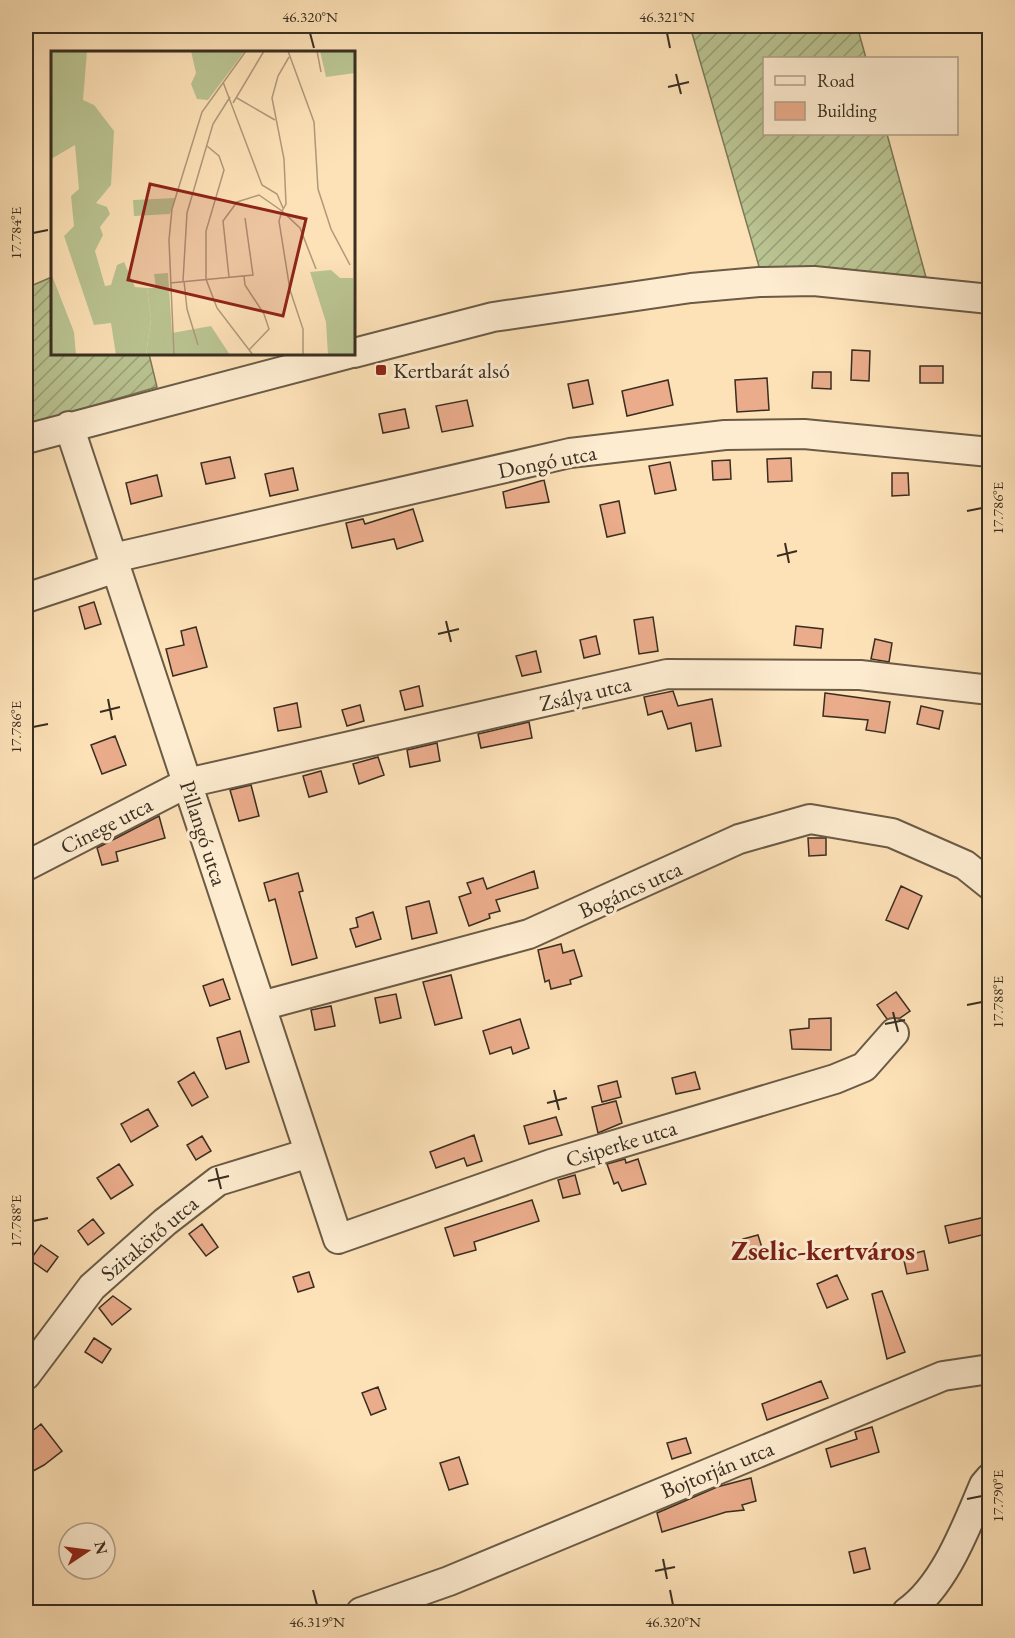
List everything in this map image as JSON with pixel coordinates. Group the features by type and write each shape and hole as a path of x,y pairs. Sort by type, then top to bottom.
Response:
{"street":[{"path":"356,352 493,317 690,288 759,282 814,281 990,299"},
{"path":"26,439 340,356"},
{"name":"Pillangó utca","path":"69,426 338,1239"},
{"name":"Dongó utca","path":"26,598 115,563 570,453 725,435 804,434 990,452"},
{"name":"Zsálya utca","path":"187,783 667,674 860,675 990,690"},
{"name":"Cinege utca","path":"26,866 187,783"},
{"name":"Bogáncs utca","path":"261,1006 529,934 739,839 810,819 892,832 965,865 990,885"},
{"name":"Csiperke utca","path":"338,1239 551,1164 835,1079 864,1067 894,1034"},
{"name":"Szitakötő utca","path":"26,1375 92,1287 165,1222 218,1181 309,1153"},
{"name":"Bojtorján utca","path":"360,1612 448,1581 943,1376 990,1369"},
{"path":"907,1612 921,1602 957,1547 984,1485 990,1478"}],"green space":[{"path":"690,26 857,26 866,57 763,57 763,135 887,135 927,281 760,270"},
{"path":"51,277 51,356 149,356 157,387 26,425 26,288"}],"building":[{"path":"852,350 870,351 869,381 851,380"},
{"path":"920,366 943,366 943,383 920,383"},
{"path":"813,372 831,372 831,389 812,388"},
{"path":"767,378 769,410 737,412 735,380"},
{"path":"588,380 593,404 573,408 568,384"},
{"path":"668,380 673,405 627,416 622,391"},
{"path":"467,400 473,426 442,432 436,406"},
{"path":"405,409 409,428 383,433 379,414"},
{"path":"230,457 235,478 206,484 201,463"},
{"path":"791,458 792,481 768,482 767,459"},
{"path":"730,460 731,479 713,480 712,461"},
{"path":"670,462 676,490 655,494 649,466"},
{"path":"293,468 298,490 270,496 265,474"},
{"path":"892,473 908,473 909,495 892,496"},
{"path":"157,475 162,496 131,504 126,483"},
{"path":"544,480 549,502 506,508 503,492"},
{"path":"619,501 625,533 607,537 600,505"},
{"path":"413,509 423,541 397,549 394,539 352,548 346,523 363,519 365,524"},
{"path":"94,602 101,624 85,629 79,607"},
{"path":"653,617 658,651 639,654 634,620"},
{"path":"796,626 823,629 821,648 794,645"},
{"path":"196,627 207,667 173,676 166,649 184,645 181,631"},
{"path":"596,636 600,654 584,658 580,640"},
{"path":"875,639 892,643 889,662 871,659"},
{"path":"536,651 541,672 522,676 516,656"},
{"path":"419,686 423,706 405,710 400,691"},
{"path":"673,691 678,706 712,699 721,746 696,751 691,723 668,729 662,711 648,715 644,697"},
{"path":"825,693 890,702 885,733 866,730 868,720 823,716"},
{"path":"297,703 301,727 278,731 274,708"},
{"path":"360,705 364,721 347,726 342,710"},
{"path":"921,706 943,711 939,729 917,724"},
{"path":"529,722 532,738 481,748 478,734"},
{"path":"115,736 126,765 102,774 91,745"},
{"path":"437,743 440,761 410,767 407,750"},
{"path":"378,757 384,775 359,784 353,764"},
{"path":"321,771 327,792 309,797 303,776"},
{"path":"251,785 259,816 239,821 230,790"},
{"path":"159,816 165,838 116,852 118,861 102,865 97,848"},
{"path":"808,838 826,838 826,855 809,856"},
{"path":"534,871 538,888 496,900 500,911 489,914 490,918 469,926 459,897 471,893 467,883 483,878 487,889"},
{"path":"298,873 303,891 299,892 317,958 292,965 275,899 269,901 264,883"},
{"path":"901,886 922,896 908,929 886,920"},
{"path":"429,901 437,933 412,939 406,907"},
{"path":"373,912 381,939 356,947 350,929 358,927 356,918"},
{"path":"561,944 563,953 574,950 582,976 570,980 571,984 551,989 549,980 545,982 538,950"},
{"path":"451,975 462,1018 435,1025 423,982"},
{"path":"223,979 230,999 210,1006 203,986"},
{"path":"896,992 910,1011 900,1018 887,1019 877,1005"},
{"path":"396,994 401,1018 380,1023 375,998"},
{"path":"331,1006 335,1026 315,1030 311,1010"},
{"path":"831,1018 831,1050 792,1049 790,1030 809,1028 809,1019"},
{"path":"520,1019 529,1048 513,1054 511,1047 490,1054 483,1031"},
{"path":"240,1031 249,1062 226,1069 217,1038"},
{"path":"194,1072 208,1097 192,1106 178,1082"},
{"path":"695,1072 700,1089 676,1094 672,1078"},
{"path":"617,1081 621,1097 602,1102 598,1086"},
{"path":"616,1101 622,1123 598,1133 592,1107"},
{"path":"148,1109 158,1126 131,1142 121,1124"},
{"path":"556,1117 562,1135 529,1144 524,1126"},
{"path":"474,1135 482,1161 467,1166 464,1158 436,1168 430,1152"},
{"path":"202,1136 211,1151 196,1160 187,1145"},
{"path":"625,1159 626,1163 638,1159 646,1184 622,1191 618,1182 614,1184 607,1164"},
{"path":"119,1164 133,1185 111,1199 97,1178"},
{"path":"575,1175 580,1194 563,1198 558,1180"},
{"path":"532,1200 539,1221 474,1242 476,1250 454,1256 445,1228"},
{"path":"990,1216 990,1233 949,1243 945,1226"},
{"path":"93,1219 104,1233 88,1245 78,1231"},
{"path":"202,1224 218,1247 206,1256 189,1234"},
{"path":"758,1235 763,1251 748,1256 743,1239"},
{"path":"41,1245 58,1257 47,1272 30,1260"},
{"path":"924,1251 928,1270 907,1274 903,1256"},
{"path":"309,1272 314,1287 298,1292 293,1277"},
{"path":"837,1275 848,1299 827,1308 817,1284"},
{"path":"882,1291 905,1352 887,1359 872,1294"},
{"path":"113,1296 131,1309 112,1325 99,1308"},
{"path":"94,1338 111,1349 102,1363 85,1352"},
{"path":"821,1381 828,1398 767,1420 762,1404"},
{"path":"378,1387 386,1409 371,1415 362,1393"},
{"path":"41,1424 62,1451 26,1475 26,1436"},
{"path":"872,1427 879,1452 831,1467 826,1449 857,1439 855,1432"},
{"path":"686,1438 691,1453 672,1459 667,1443"},
{"path":"459,1457 468,1484 449,1490 440,1463"},
{"path":"751,1478 756,1501 742,1505 744,1510 726,1512 662,1532 657,1513 717,1487"},
{"path":"865,1548 870,1569 854,1573 849,1552"}],"place":[{"name":"Kertbarát alsó","path":"381,370"}],"district":[{"name":"Zselic-kertváros","path":"823,1250"}]}
